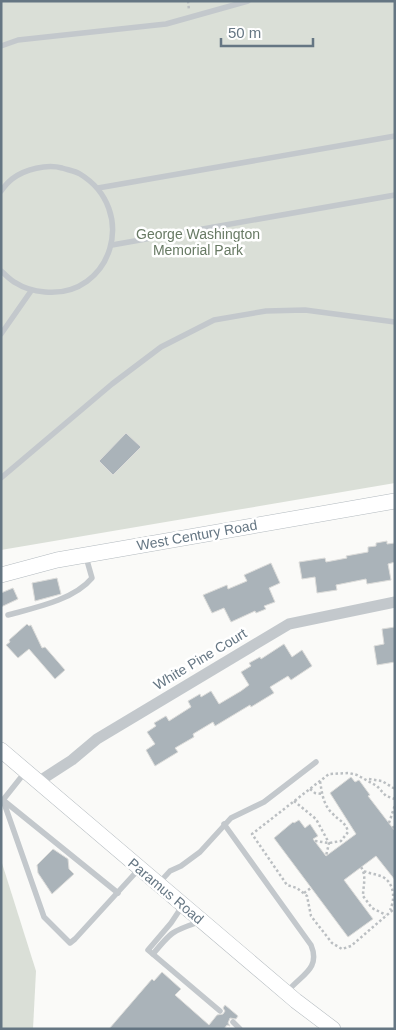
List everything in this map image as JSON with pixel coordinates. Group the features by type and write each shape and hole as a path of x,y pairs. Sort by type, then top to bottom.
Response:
{"main road":[{"name":"West Century Road","path":"1,575 57,560 395,501"},
{"name":"Paramus Road","path":"1,750 286,993 333,1029"}],"street":[{"name":"White Pine Court","path":"38,782 72,760 97,739 289,624 395,602"}],"lane":[{"path":"1,46 18,40 166,24 248,1"},
{"path":"98,188 395,136"},
{"path":"1,190 12,179 33,168 56,166 79,173 98,188 109,205 113,225 112,245 101,268 81,285 57,293 31,291 15,283 1,271"},
{"path":"112,245 395,195"},
{"path":"1,334 31,291"},
{"path":"1,478 112,384 161,347 214,320 266,311 305,310 395,322"},
{"path":"8,615 49,604 86,586 92,578 85,555"},
{"path":"158,884 170,871 181,866 200,852 224,824 237,814 264,802 316,762"},
{"path":"3,800 26,771"},
{"path":"3,800 44,917 70,943 139,868"},
{"path":"3,800 118,893"},
{"path":"224,824 311,945 315,955 311,970 286,993"},
{"path":"151,952 182,905"},
{"path":"151,952 178,929 201,921"},
{"path":"151,952 220,1012"},
{"path":"233,1022 240,1029"}],"path":[{"path":"361,867 371,875 382,876 388,881 393,895 393,904 376,926 351,946 342,949 332,943 311,916 307,896 297,888 287,885 252,834 329,774 349,773 367,780 377,786 386,796 395,799"},
{"path":"367,780 382,781 395,789"},
{"path":"315,841 329,843 341,841 348,832 343,822 332,814 327,807 320,781"},
{"path":"310,789 322,794"},
{"path":"294,801 316,819 329,843 326,856"},
{"path":"389,823 395,805"},
{"path":"364,871 363,896 372,908 386,914"},
{"path":"304,893 311,888"},
{"path":"390,910 395,908"}],"green space":[{"name":"George Washington Memorial Park","path":"1,1 395,1 395,483 1,550"},
{"path":"1,860 36,971 33,1029 1,1029"}],"building":[{"path":"126,433 141,447 113,475 99,461"},
{"path":"387,541 387,544 395,543 395,562 388,564 391,580 367,584 366,579 336,585 337,590 317,593 315,577 302,579 299,562 325,558 326,562 347,558 346,556 368,552 368,547"},
{"path":"271,563 280,583 269,588 275,602 264,606 266,609 256,613 255,611 231,622 224,608 212,613 203,595 227,585 228,589 247,581 244,575"},
{"path":"57,578 61,594 35,601 32,583"},
{"path":"13,588 18,599 1,607 1,593"},
{"path":"27,624 31,625 42,648 45,647 65,670 55,679 29,649 18,658 6,645"},
{"path":"395,627 395,662 377,665 374,646 384,644 382,629"},
{"path":"284,644 292,657 302,650 312,666 291,680 288,676 270,687 274,693 251,707 250,705 215,726 213,722 193,734 194,737 175,748 178,752 155,766 146,750 155,744 147,732 156,726 154,723 166,716 169,721 191,707 188,701 200,694 201,697 211,691 219,704 241,691 249,685 241,672 251,666 249,663 260,657 261,659"},
{"path":"351,777 355,782 359,780 370,795 368,796 395,831 395,880 376,856 344,880 373,919 348,937 274,838 293,822 299,820 305,828 310,824 318,836 313,839 326,856 356,834 330,793"},
{"path":"53,849 68,859 69,869 74,874 52,894 38,873 37,865"},
{"path":"162,972 181,989 175,995 209,1025 217,1015 223,1014 225,1005 238,1016 236,1019 230,1018 228,1023 230,1026 227,1025 224,1029 109,1029 152,979 154,981"}]}
